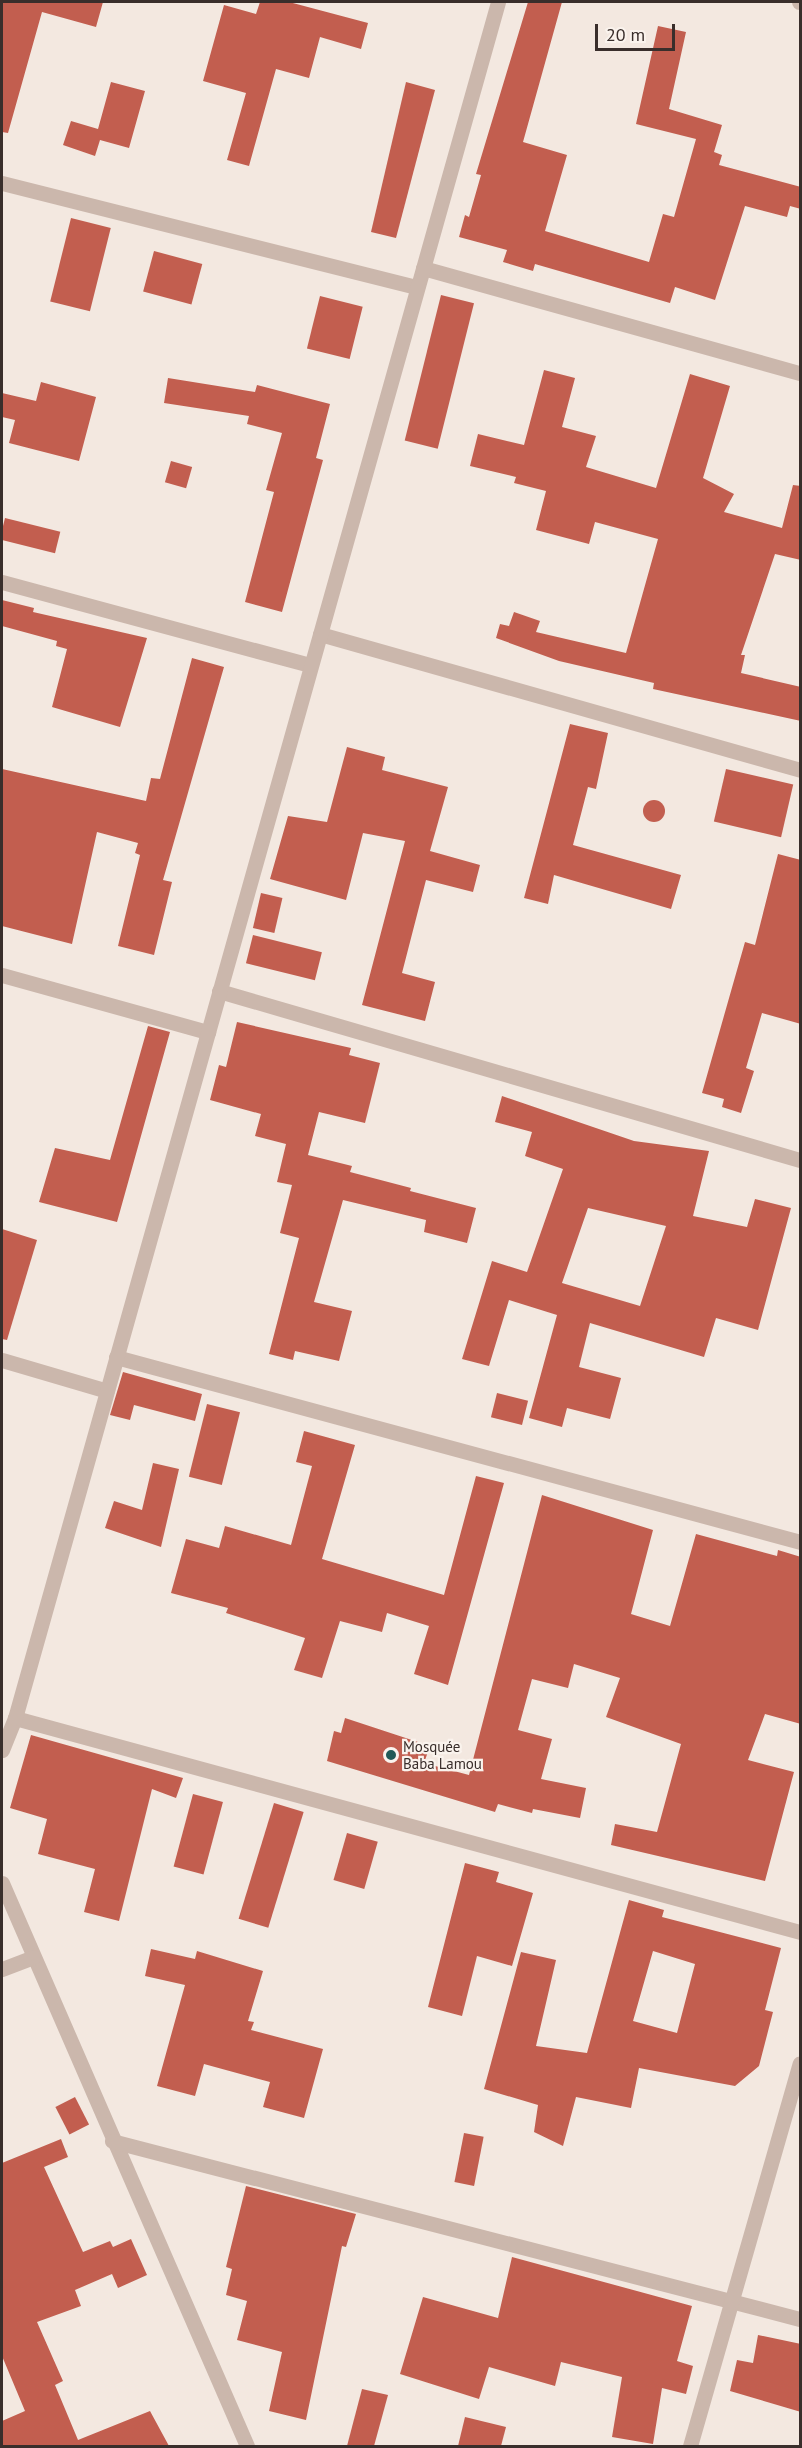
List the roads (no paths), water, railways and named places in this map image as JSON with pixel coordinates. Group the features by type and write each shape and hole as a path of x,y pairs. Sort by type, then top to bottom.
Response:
{"street":[{"path":"2,1750 15,1718 498,2"},
{"path":"2,183 417,287"},
{"path":"423,268 801,373"},
{"path":"2,582 310,665"},
{"path":"320,634 801,770"},
{"path":"2,975 208,1032"},
{"path":"219,991 801,1160"},
{"path":"116,1357 801,1542"},
{"path":"2,1360 107,1391"},
{"path":"15,1718 801,1932"},
{"path":"2,1883 112,2141 247,2446"},
{"path":"2,1969 33,1957"},
{"path":"690,2446 801,2063"},
{"path":"112,2141 801,2319"}],"place":[{"name":"Mosquée Baba Lamou","path":"391,1755"}]}
